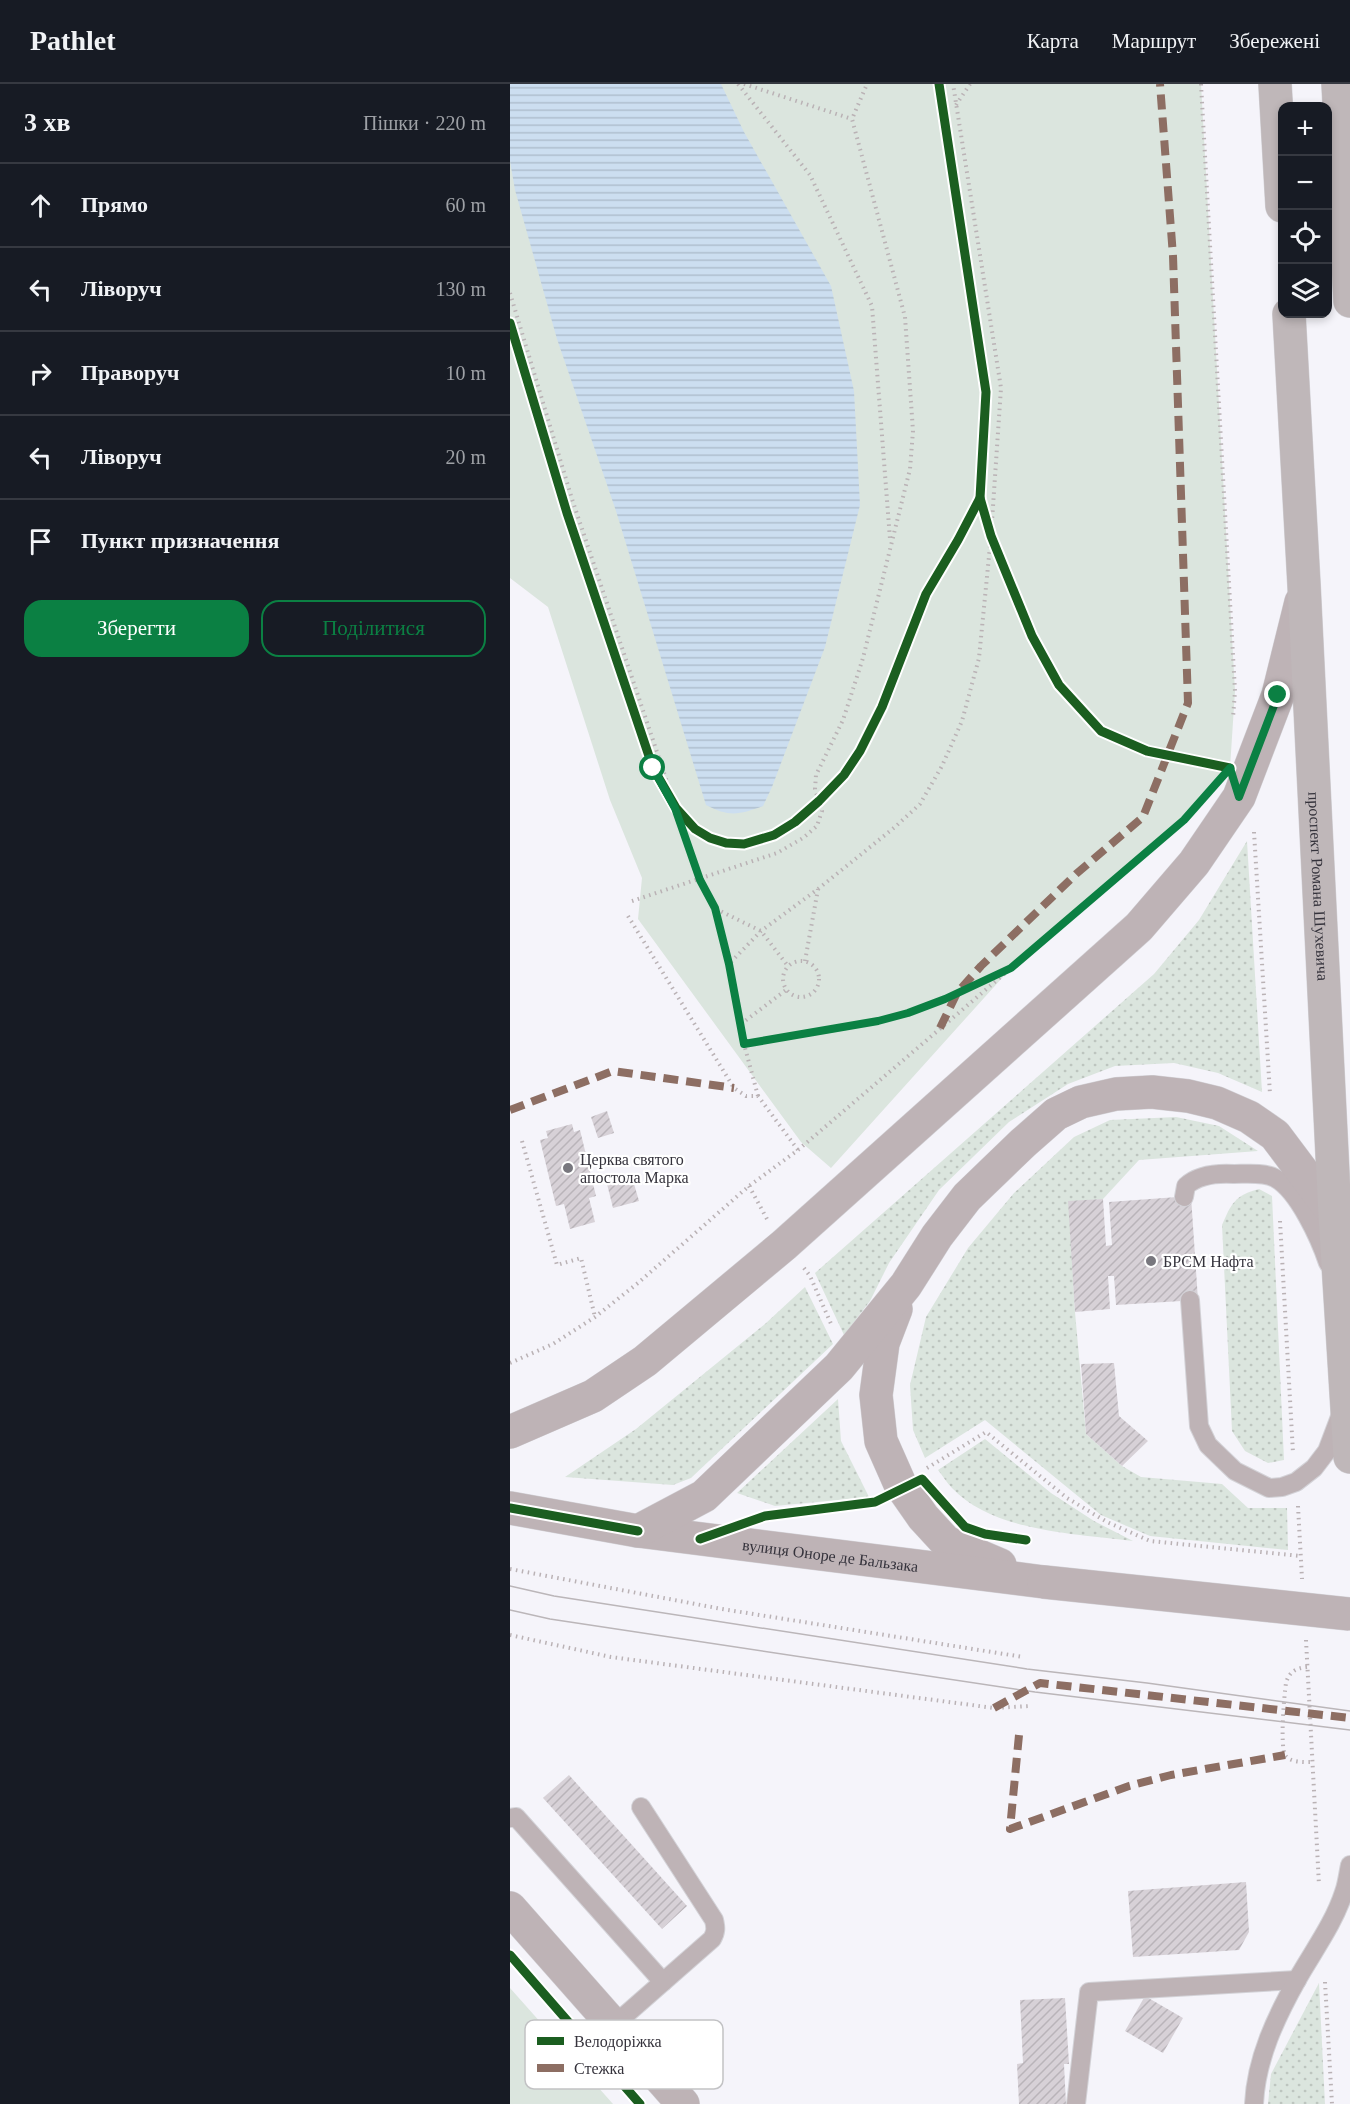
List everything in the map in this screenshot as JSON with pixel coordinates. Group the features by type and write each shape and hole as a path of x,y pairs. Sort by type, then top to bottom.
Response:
{"main road":[{"path":"1275,84 1279,156"},
{"path":"1338,84 1350,292"},
{"name":"проспект Романа Шухевича","path":"1289,318 1339,1295 1350,1457"}],"street":[{"path":"510,1432 593,1396 645,1361 784,1245 1139,927 1194,863 1239,797 1278,695 1304,585"},
{"path":"638,1531 704,1496 839,1367 906,1285 937,1236 968,1197 1056,1114 1081,1102 1116,1094 1152,1092 1188,1096 1217,1103 1249,1117 1275,1135 1335,1215"},
{"path":"906,1285 883,1343 876,1395 881,1441 900,1484 923,1517 946,1542 1044,1582 1350,1614"},
{"name":"вулиця Оноре де Бальзака","path":"510,1508 638,1531 1044,1582"},
{"path":"510,1908 610,2020"},
{"path":"670,2089 683,2104"}],"lane":[{"path":"1185,1197 1186,1186 1192,1181 1215,1175 1254,1175 1277,1179 1299,1201 1321,1242 1339,1295"},
{"path":"1190,1300 1198,1426 1208,1445 1235,1471 1269,1488 1282,1487 1296,1482 1314,1468 1327,1451 1347,1399"},
{"path":"620,2020 716,1933 714,1920 641,1808"},
{"path":"510,1818 516,1816 663,1982"},
{"path":"1254,2104 1255,2085 1269,2036 1344,1892 1350,1865"},
{"path":"1076,2104 1089,1992 1297,1980"}],"path":[{"path":"738,84 810,175 872,306 890,543"},
{"path":"744,84 852,118"},
{"path":"632,901 777,853 803,838 817,826 822,811 822,798 815,789 816,775 843,720 863,658 910,468 913,431 906,317 852,118 867,84"},
{"path":"729,964 761,931 818,889 920,804 942,766 962,721 979,658 991,536 1001,388 953,84"},
{"path":"956,105 970,84"},
{"path":"1201,84 1235,691 1233,724"},
{"path":"510,293 572,499 700,880 715,908 729,964 744,1044 758,1096 798,1150"},
{"path":"510,323 567,513 653,768 675,808 695,829"},
{"path":"983,507 999,556"},
{"path":"1239,797 1253,824 1270,1097 1275,1135"},
{"path":"811,808 822,798"},
{"path":"510,1363 553,1344 595,1317 638,1283 749,1186 798,1150 1184,820"},
{"path":"805,962 818,889"},
{"path":"715,908 761,931 788,966"},
{"path":"628,916 734,1088 746,1096 758,1096"},
{"path":"799,961 811,964 818,974 818,987 809,996 796,998 786,990 782,981 788,966 799,961"},
{"path":"744,1044 898,1016 945,999 1011,968"},
{"path":"741,1024 786,990"},
{"path":"522,1142 556,1265 581,1258 595,1317"},
{"path":"1277,1179 1303,1589"},
{"path":"926,1469 986,1432 1067,1498 1107,1522 1150,1541 1301,1556"},
{"path":"510,1569 722,1609 1023,1657"},
{"path":"1305,1634 1332,2104"},
{"path":"510,1635 611,1656 765,1678 994,1708 1030,1706"},
{"path":"1307,1667 1289,1674 1286,1683 1283,1744 1285,1755 1289,1759 1312,1762"}],"shaded area":[{"path":"510,84 1201,84 1235,691 1230,768 1184,820 1011,968 831,1168 801,1142 638,919 642,878 610,800 548,607 510,578"},
{"path":"1247,841 1262,1092 1218,1073 1174,1063 1115,1066 1068,1084 1009,1122 939,1190 889,1263 870,1301 844,1335 815,1273 1154,974 1199,920"},
{"path":"1176,1117 1219,1126 1258,1151 1139,1160 1103,1199 1069,1202 1075,1312 1086,1434 1122,1466 1141,1477 1222,1484 1248,1508 1287,1508 1288,1550 1150,1536 1101,1515 985,1420 925,1458 913,1430 910,1385 926,1317 968,1248 1014,1193 1074,1137 1110,1120"},
{"path":"1259,1189 1272,1196 1284,1460 1268,1463 1245,1451 1232,1431 1222,1225 1228,1211 1239,1197"},
{"path":"805,1287 833,1344 691,1478 673,1485 565,1477 636,1429 765,1324"},
{"path":"838,1399 841,1441 869,1497 775,1506 737,1493"},
{"path":"985,1439 1051,1493 1094,1521 1133,1541 1037,1528 990,1514 969,1503 952,1488 938,1470"},
{"path":"1319,1983 1325,2104 1268,2104 1271,2074"},
{"path":"510,1988 538,2020 525,2020 525,2089 600,2089 613,2104 510,2104"}],"water":[{"path":"510,84 721,84 744,132 831,286 854,391 860,505 825,647 772,787 763,806 755,809 728,813 706,805 616,511 557,339 515,190 510,161"}],"building":[{"path":"607,1111 614,1133 598,1138 591,1117"},
{"name":"Церква святого апостола Марка","path":"572,1124 574,1132 580,1130 596,1196 589,1198 595,1222 570,1229 564,1204 556,1206 540,1140 548,1138 546,1131"},
{"path":"632,1177 639,1201 613,1208 607,1184"},
{"name":"БРСМ Нафта","path":"1191,1196 1198,1300 1116,1305 1114,1276 1108,1276 1110,1309 1075,1312 1068,1201 1103,1199 1106,1246 1112,1245 1109,1202"},
{"path":"1114,1363 1119,1416 1148,1441 1122,1466 1086,1434 1081,1364"},
{"path":"569,1775 687,1906 662,1929 543,1798"},
{"path":"1246,1882 1249,1932 1239,1950 1133,1957 1128,1891"},
{"path":"1145,1996 1183,2018 1163,2053 1125,2031"},
{"path":"1065,1998 1069,2064 1064,2064 1066,2104 1019,2104 1017,2064 1023,2063 1020,2000"}],"tram line":[{"path":"510,1586 554,1596 1027,1669 1350,1711"},
{"path":"510,1610 550,1619 1035,1692 1350,1730"}],"marked path":[{"path":"940,1028 957,993 981,966 1076,874 1143,817 1188,703 1173,256 1160,84"},
{"path":"510,1110 613,1071 734,1088"},
{"path":"994,1708 1040,1683 1350,1718"},
{"path":"1019,1735 1010,1829 1129,1786 1171,1775 1285,1755"}],"cycle path":[{"path":"510,323 567,513 653,768 676,808 695,829 710,838 726,843 744,844 774,835 795,822 819,801 844,775 860,751 882,707 926,594 980,498 986,392 939,84"},
{"path":"980,498 991,536 1032,636 1059,685 1101,731 1147,751 1230,768"},
{"path":"700,1539 765,1516 875,1502 922,1479 965,1527 985,1534 1026,1540"},
{"path":"510,1508 638,1531"},
{"path":"510,1955 567,2020"},
{"path":"627,2089 640,2104"}],"place":[{"name":"Церква святого апостола Марка","path":"568,1168"},
{"name":"БРСМ Нафта","path":"1151,1261"}],"route":[{"path":"653,768 675,808 700,880 715,908 729,964 744,1044 878,1021 908,1013 945,999 1011,968 1184,820 1230,768 1239,797 1278,695"}]}
